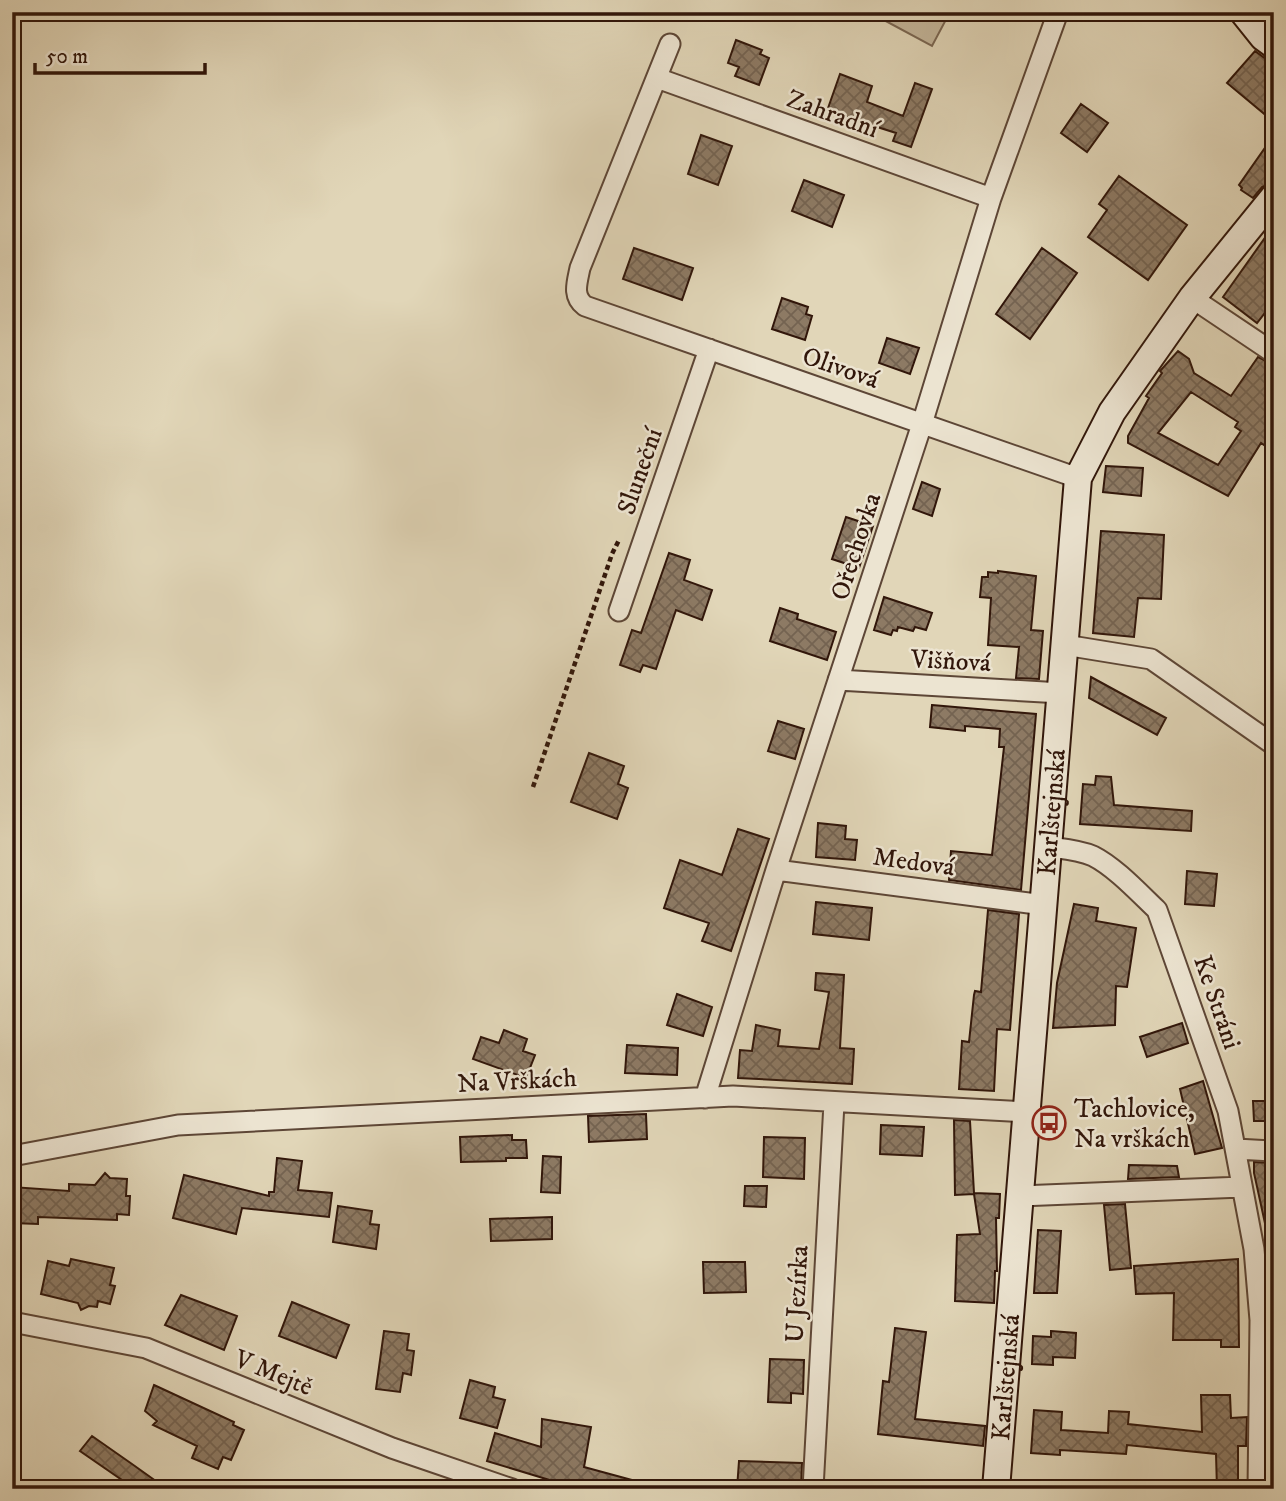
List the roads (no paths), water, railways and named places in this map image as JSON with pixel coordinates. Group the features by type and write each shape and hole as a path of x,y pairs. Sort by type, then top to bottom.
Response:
{"main road":[{"path":"1243,12 1263,37 1274,45"},
{"name":"Karlštejnská","path":"996,1489 1078,478 1112,412 1192,298 1274,197"}],"street":[{"name":"Ořechovka","path":"705,1098 776,870 922,424 991,198 1058,12"},
{"path":"657,78 670,44"},
{"name":"Zahradní","path":"657,78 991,198"},
{"name":"Olivová","path":"657,78 580,268 576,289 579,301 586,306 1078,478"},
{"path":"1192,298 1274,353"},
{"name":"Sluneční","path":"619,611 709,349"},
{"path":"1065,645 1151,659 1274,745"},
{"name":"Višňová","path":"838,680 1061,693"},
{"name":"Ke Stráni","path":"1049,847 1073,850 1094,857 1157,910 1228,1111 1254,1249 1260,1320 1258,1489"},
{"name":"Medová","path":"776,870 1044,905"},
{"name":"Na Vrškách","path":"12,1156 178,1125 733,1096 1027,1112"},
{"name":"U Jezírka","path":"813,1489 834,1103"},
{"path":"1236,1149 1274,1151"},
{"path":"1020,1196 1242,1187"},
{"name":"V Mejtě","path":"12,1322 146,1348 392,1448 497,1487"}],"place":[{"name":"Tachlovice, Na vrškách","path":"1049,1123"}]}
